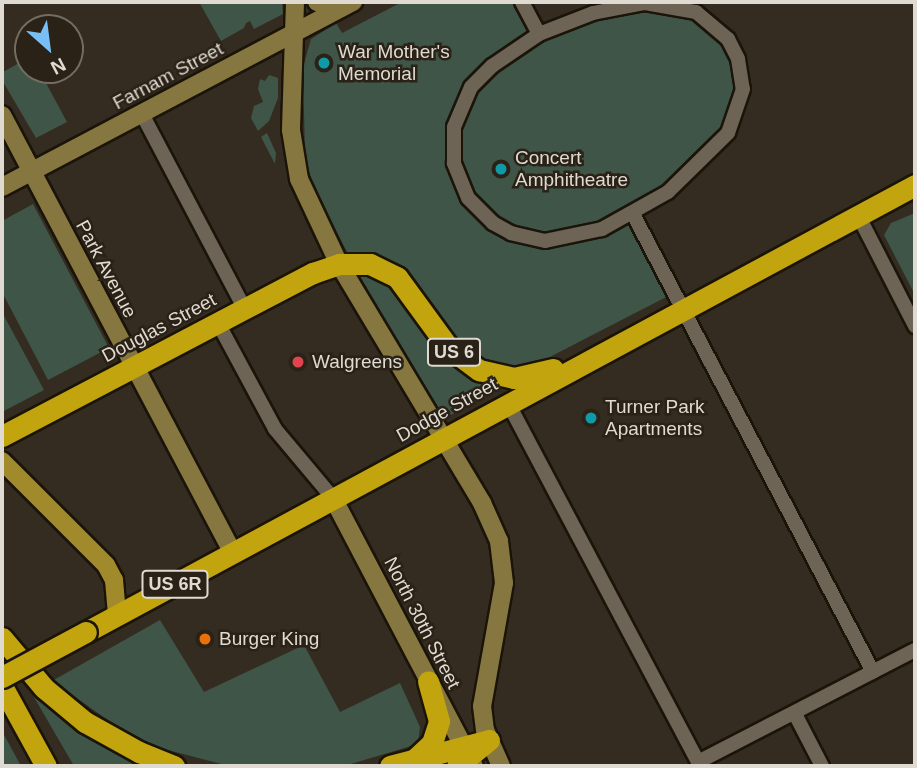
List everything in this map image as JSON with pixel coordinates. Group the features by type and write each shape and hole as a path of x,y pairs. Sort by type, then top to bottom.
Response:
{"highway":[{"name":"Dodge Street","path":"2,677 915,184"},
{"path":"865,211 915,197"},
{"name":"Douglas Street","path":"2,436 245,309 339,264"},
{"name":"US 6","path":"339,264 370,264 397,277 448,347 479,370 520,377 598,353"},
{"path":"473,423 489,391 479,370"},
{"path":"2,638 44,688 85,722 130,748 174,766"},
{"path":"414,759 432,743 439,721 428,681"},
{"path":"2,686 46,766"},
{"path":"17,712 52,766"},
{"path":"390,766 414,759 466,759 489,740"}],"main road":[{"path":"295,2 291,35 293,162 339,264 489,518 503,559 504,583 483,695 489,740 501,766"},
{"path":"317,2 346,5"},
{"name":"Farnam Street","path":"2,187 346,5"},
{"name":"Park Avenue","path":"2,115 232,552"},
{"path":"2,461 106,565 114,580 117,615"},
{"name":"North 30th Street","path":"333,498 466,759"}],"street":[{"path":"522,2 539,34"},
{"path":"662,3 702,15 733,47 743,89 728,133 688,177 633,214 583,235 530,239 489,220 464,189 452,146 463,99 492,66 539,34 593,13 662,3"},
{"path":"142,114 245,309"},
{"path":"865,211 915,326"},
{"path":"633,214 873,672"},
{"path":"218,323 275,429 308,464 333,498"},
{"path":"508,403 698,762 915,650"},
{"path":"795,714 822,766"}],"green space":[{"path":"199,2 282,2 283,14 254,29 250,21 244,28 221,41"},
{"path":"402,2 522,2 539,34 618,7 689,9 738,59 733,124 633,214 674,293 484,391 479,399 451,415 439,410 378,311 314,189 305,157 303,67 311,39 336,23 342,33"},
{"path":"14,66 14,84 47,84 67,122 36,138 2,80 3,72"},
{"path":"269,75 278,78 278,98 269,121 258,131 251,118 254,106 263,102 258,89 260,79 265,81"},
{"path":"267,133 276,153 275,164 261,137"},
{"path":"33,204 109,348 48,380 2,292 2,221"},
{"path":"915,213 914,293 884,235 891,223"},
{"path":"2,312 44,390 2,412"},
{"path":"160,620 204,692 304,645 340,712 400,683 420,727 418,744 344,766 229,766 141,743 52,681"},
{"path":"35,689 60,714 144,766 74,766 31,692"},
{"path":"2,731 21,766 2,766"}],"place":[{"name":"War Mother's Memorial","path":"324,63"},
{"name":"Concert Amphitheatre","path":"501,169"},
{"name":"Walgreens","path":"298,362"},
{"name":"Turner Park Apartments","path":"591,418"},
{"name":"Burger King","path":"205,639"}]}
